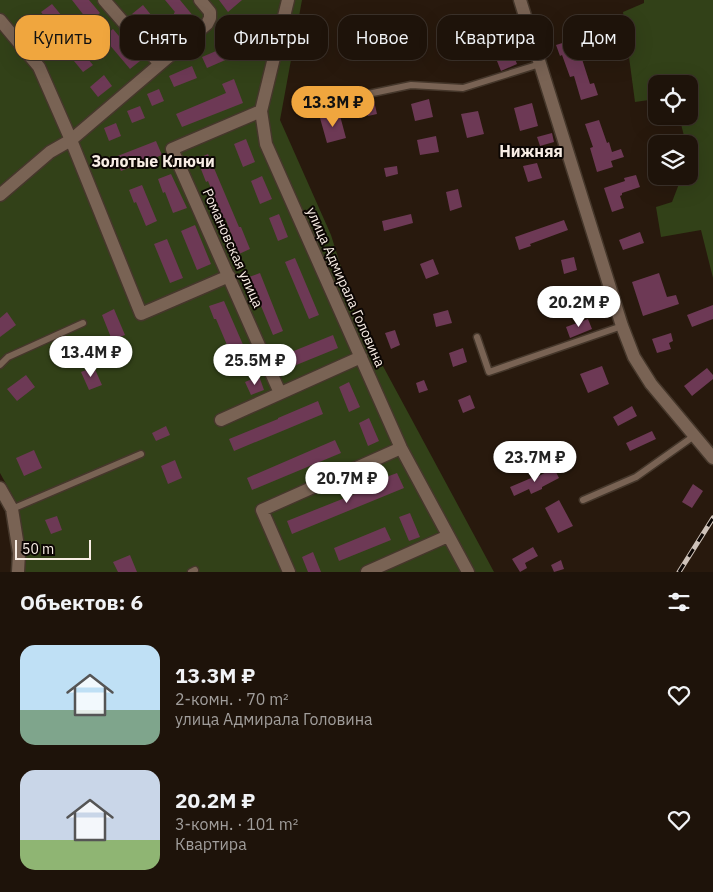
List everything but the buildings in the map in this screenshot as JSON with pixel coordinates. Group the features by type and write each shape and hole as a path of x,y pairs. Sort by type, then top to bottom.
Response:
{"street":[{"path":"104,0 160,64"},
{"path":"0,195 50,152 71,140 207,24 210,12 200,0"},
{"name":"улица Адмирала Головина","path":"288,0 261,111 266,144 401,448 468,572"},
{"path":"520,0 622,326 634,357 651,384 713,458"},
{"path":"0,20 38,67 71,140 141,314 229,276"},
{"name":"Романовская улица","path":"261,111 172,149 280,393"},
{"path":"221,420 361,357"},
{"path":"289,572 262,510 401,448"},
{"path":"0,488 12,509 19,553 18,572"},
{"path":"367,572 448,536"}],"lane":[{"path":"344,99 411,86 463,88 541,64"},
{"path":"0,365 8,357 83,323"},
{"path":"476,337 489,372 622,326"},
{"path":"583,500 636,477 694,436"},
{"path":"12,509 141,454"}],"green space":[{"path":"0,0 302,0 299,15 215,15 215,60 291,60 280,120 331,235 357,318 494,572 25,572 25,554 15,500 0,473"},
{"path":"644,0 713,0 713,278 701,230 661,237 656,207 672,202 679,185 698,185 698,135 684,135 681,125 698,125 698,75 648,75 648,100 635,102 629,60 635,60 635,15 623,15 623,12 644,3"}],"railway":[{"path":"679,572 713,518"}],"district":[{"name":"Нижняя","path":"531,151"},
{"name":"Золотые Ключи","path":"153,161"}]}
